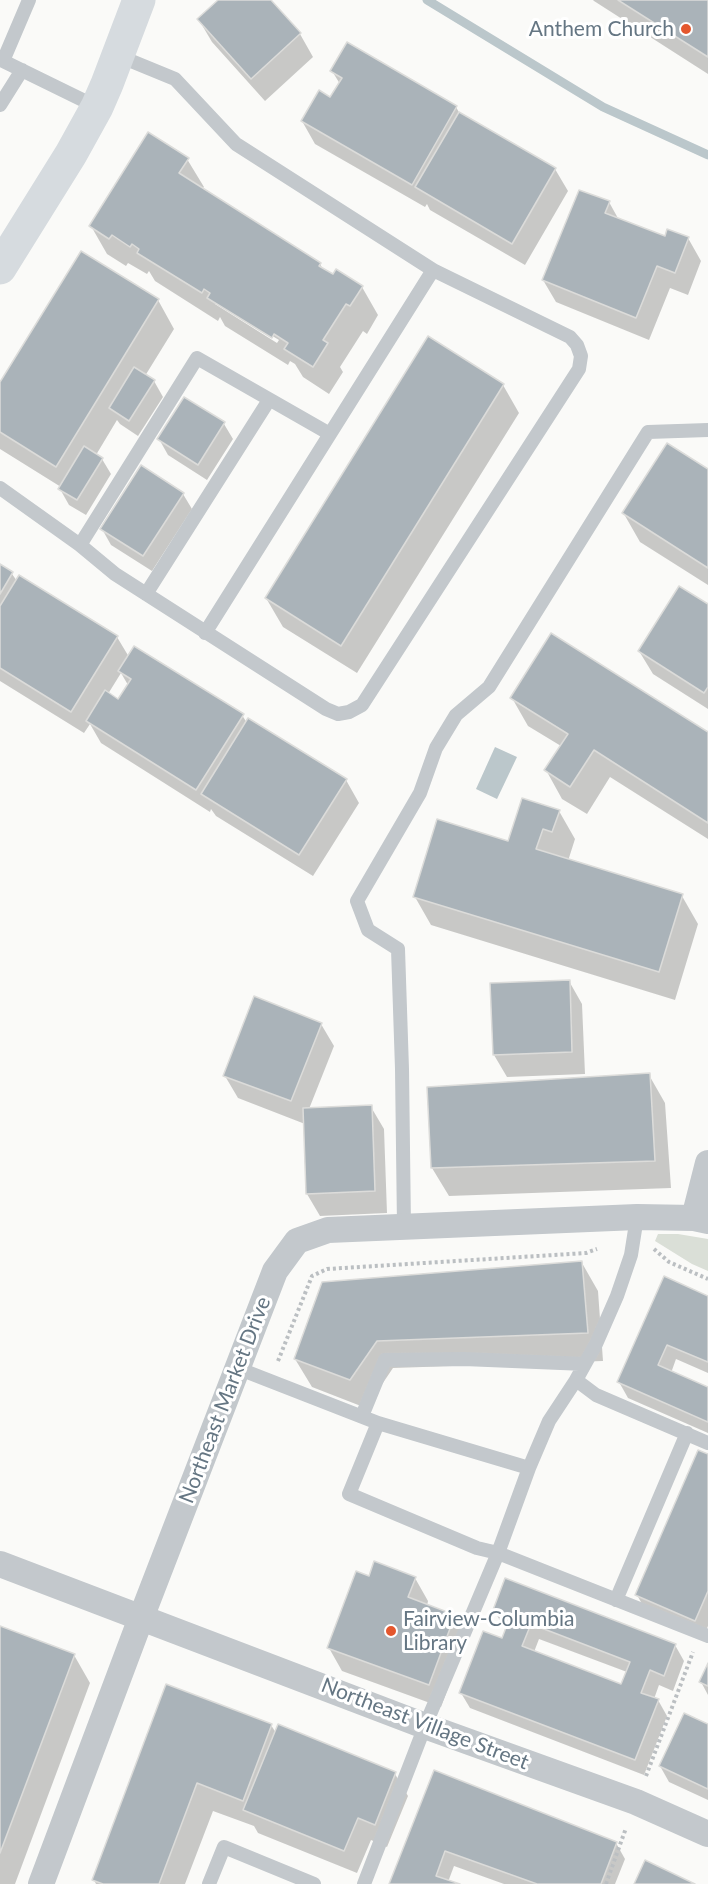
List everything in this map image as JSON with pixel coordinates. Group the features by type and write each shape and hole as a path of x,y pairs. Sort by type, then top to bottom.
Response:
{"main road":[{"path":"0,268 97,107 119,56 139,0"}],"street":[{"path":"701,1220 708,1163"},
{"name":"Northeast Market Drive","path":"41,1884 275,1270 297,1241 328,1230 404,1227 635,1229 701,1220"},
{"name":"Northeast Village Street","path":"0,1564 425,1726 636,1802 708,1834"}],"lane":[{"path":"29,0 2,60 97,107"},
{"path":"0,488 80,545 115,574 205,633 326,709 338,714 349,712 362,705 579,369 581,356 577,345 570,337 434,270 236,144 176,79 119,56"},
{"path":"0,105 22,70"},
{"path":"205,633 434,270"},
{"path":"80,545 197,358 330,434"},
{"path":"146,594 269,400"},
{"path":"404,1227 398,949 368,930 357,901 420,793 436,748 456,715 489,687 648,432 708,430"},
{"path":"364,1884 425,1726 498,1553 549,1421 585,1364 617,1296 631,1255 635,1229"},
{"path":"362,1416 385,1360 464,1359 585,1364"},
{"path":"237,1368 378,1423 529,1468"},
{"path":"576,1380 596,1395 708,1443"},
{"path":"378,1423 349,1494 477,1548 498,1553 704,1634"},
{"path":"616,1600 687,1434"},
{"path":"209,1884 224,1847 314,1884"}],"path":[{"path":"270,1381 312,1276 327,1269 586,1253 635,1229 669,1262 708,1277"},
{"path":"606,1884 636,1802 704,1634"}],"shaded area":[{"path":"495,747 517,757 497,799 476,789"},
{"path":"658,1234 678,1234 708,1239 708,1271 655,1241"}],"building":[{"path":"218,0 271,0 301,33 251,79 197,19"},
{"name":"Anthem Church","path":"618,0 708,0 708,57"},
{"path":"347,42 457,106 412,185 301,121 319,90 330,97 342,78 330,71"},
{"path":"459,112 556,168 512,244 415,187"},
{"path":"148,132 189,158 179,173 321,263 319,266 333,274 336,269 363,286 350,306 346,304 323,340 328,343 313,367 284,349 288,343 274,334 272,338 207,298 210,293 204,289 202,293 137,253 139,249 132,244 130,247 112,235 109,239 89,226"},
{"path":"579,190 610,201 605,213 665,236 667,229 689,237 675,273 657,266 636,318 542,280"},
{"path":"81,251 159,299 56,467 0,432 0,382"},
{"path":"428,336 504,384 341,646 265,598"},
{"path":"134,367 155,380 129,421 109,408"},
{"path":"184,397 225,422 198,465 157,439"},
{"path":"667,443 708,469 708,568 622,513"},
{"path":"84,446 103,458 77,500 58,489"},
{"path":"141,465 184,493 143,556 100,529"},
{"path":"0,564 13,572 0,594"},
{"path":"19,575 118,636 71,712 0,668 0,606"},
{"path":"679,586 708,604 708,687 704,693 638,651"},
{"path":"551,633 708,732 708,823 594,750 570,787 544,770 568,734 510,698"},
{"path":"134,646 244,714 196,790 86,721 105,690 118,699 131,679 118,671"},
{"path":"248,718 347,779 299,855 201,794"},
{"path":"522,798 560,810 552,832 543,829 536,849 683,894 659,972 413,897 437,819 508,841"},
{"path":"570,980 572,1052 493,1055 490,983"},
{"path":"254,996 322,1023 291,1101 223,1076"},
{"path":"650,1073 655,1161 431,1168 427,1087"},
{"path":"372,1105 375,1191 306,1194 303,1108"},
{"path":"582,1261 588,1333 377,1341 350,1380 294,1359 322,1282"},
{"path":"664,1276 708,1296 708,1362 667,1345 658,1365 708,1387 708,1422 617,1382"},
{"path":"698,1450 708,1454 708,1591 695,1621 635,1595"},
{"name":"Fairview-Columbia Library","path":"374,1561 416,1577 408,1597 455,1615 429,1685 327,1648 356,1571 369,1576"},
{"path":"505,1578 676,1644 664,1676 650,1670 641,1693 659,1699 635,1760 459,1693 483,1631 502,1638 510,1617 493,1610","holes":["531,1624 630,1662 621,1684 522,1646"]},
{"path":"0,1626 75,1654 0,1853"},
{"path":"708,1663 708,1686 699,1682"},
{"path":"166,1684 272,1724 243,1801 197,1783 159,1884 103,1884 92,1880"},
{"path":"684,1713 708,1724 708,1789 659,1766"},
{"path":"278,1724 396,1772 375,1825 358,1818 344,1851 243,1810"},
{"path":"434,1770 617,1842 601,1884 537,1884 445,1851 436,1876 460,1884 389,1884"},
{"path":"645,1860 695,1884 634,1884"}],"waterway":[{"path":"427,0 603,107 708,155"}],"place":[{"name":"Anthem Church","path":"686,29"},
{"name":"Fairview-Columbia Library","path":"391,1631"}]}
